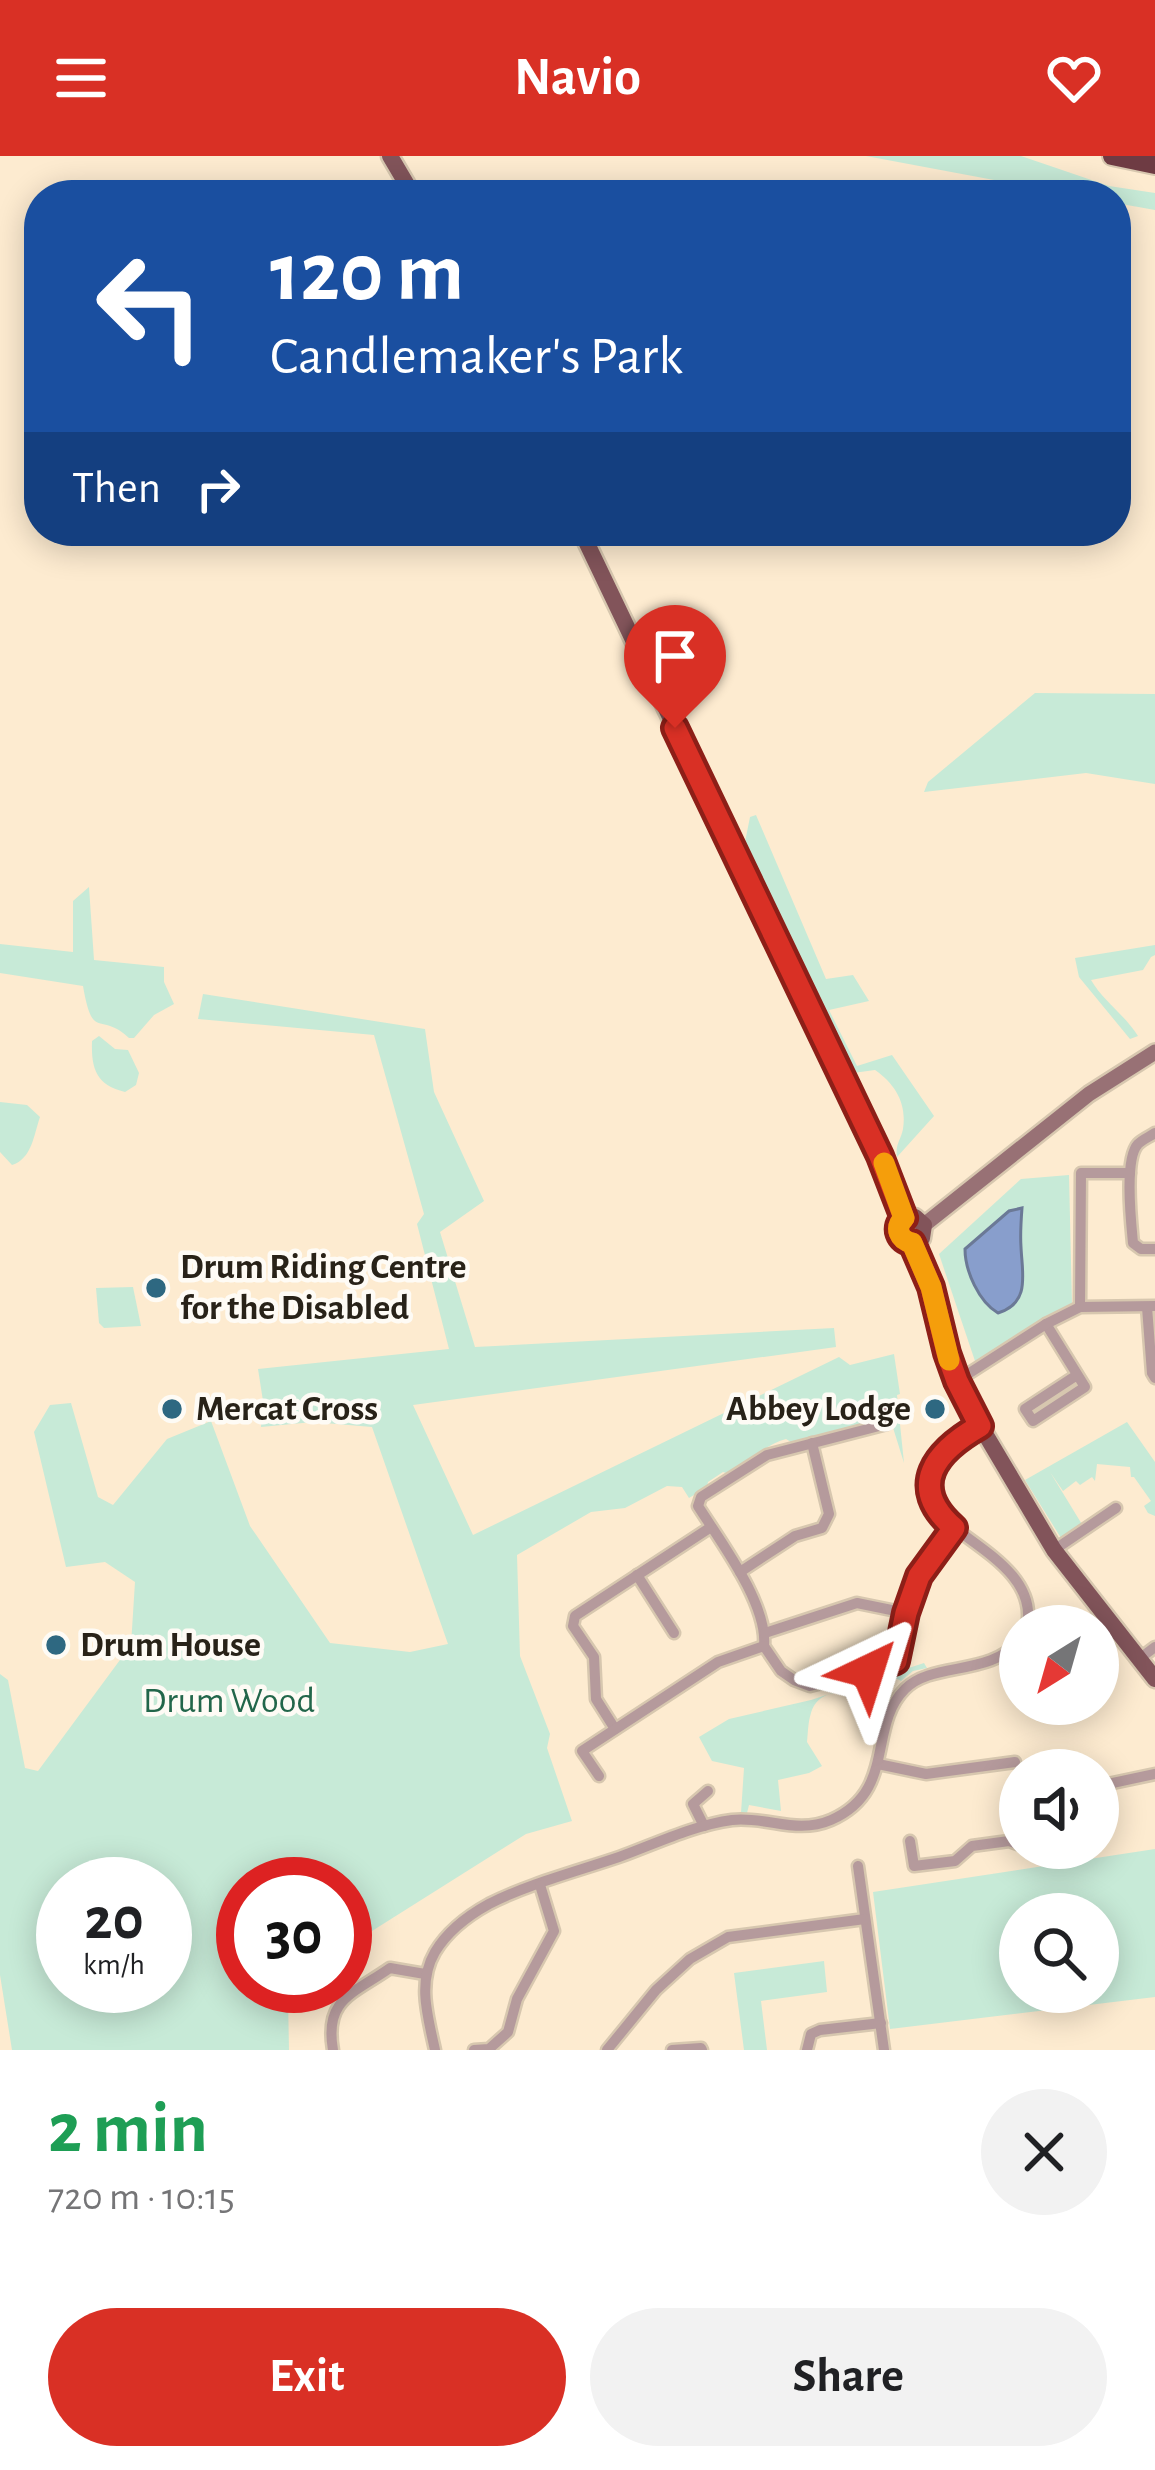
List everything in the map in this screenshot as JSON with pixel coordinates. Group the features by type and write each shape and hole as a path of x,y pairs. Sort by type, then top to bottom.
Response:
{"highway":[{"path":"1112,156 1155,165"}],"main road":[{"path":"588,546 880,1156 904,1218"},
{"path":"912,1243 922,1238 925,1225 916,1217 904,1218 898,1233 912,1243 931,1287 947,1353 980,1426 1054,1550 1155,1679"}],"street":[{"path":"925,1225 1089,1094 1155,1052"},
{"path":"1155,1133 1137,1145 1130,1158 1133,1243 1141,1249 1155,1249"},
{"path":"1080,1307 1082,1173 1130,1173"},
{"path":"957,1381 1080,1307 1151,1307 1155,1378"},
{"path":"1046,1324 1085,1387 1033,1421 1025,1409 1077,1375"},
{"path":"883,1408 886,1424 767,1455 701,1497 698,1506 740,1572 764,1639 782,1671 810,1686 896,1661 919,1576 954,1528"},
{"path":"980,1426 943,1452 932,1473 933,1502 954,1528 1020,1582 1029,1605"},
{"path":"740,1572 795,1536 826,1524 830,1514 812,1443"},
{"path":"1054,1550 1116,1508"},
{"path":"616,1729 596,1699 594,1657 573,1626 575,1616 711,1527"},
{"path":"637,1575 674,1633"},
{"path":"599,1777 582,1751 718,1662 857,1603 906,1613"},
{"path":"1139,1659 1155,1647"},
{"path":"435,2050 424,2002 425,1974 451,1931 489,1904 704,1826 753,1820 795,1827 833,1819 860,1800 871,1785 894,1703 910,1684 999,1658"},
{"path":"878,1764 926,1774 999,1764"},
{"path":"1119,1781 1155,1774"},
{"path":"675,1801 693,1804 708,1792"},
{"path":"693,1804 704,1826"},
{"path":"910,1840 914,1871 955,1861 972,1846 999,1842"},
{"path":"858,1866 884,2050"},
{"path":"474,2050 489,2049 508,2032 518,1999 554,1931 540,1885"},
{"path":"607,2050 656,1990 690,1959 728,1937 865,1919"},
{"path":"333,2050 329,2027 336,2006 390,1968 425,1974"},
{"path":"808,2050 812,2034 820,2030 880,2023"},
{"path":"672,2050 702,2050"}],"green space":[{"path":"866,156 1021,156 1091,180 994,180"},
{"path":"1131,189 1155,193 1155,210 1131,206"},
{"path":"1035,693 1155,694 1155,784 1086,773 924,792 928,782"},
{"path":"756,815 826,979 853,975 869,1001 829,1010 857,1066 892,1055 934,1116 897,1157 904,1120 901,1103 894,1088 875,1070 853,1073 745,842 750,817"},
{"path":"89,887 94,960 164,967 164,982 174,1004 154,1015 134,1038 94,1020 83,986 0,973 0,944 73,952 73,901"},
{"path":"1155,945 1155,955 1143,970 1091,980 1138,1036 1130,1039 1079,977 1075,958"},
{"name":"Drum Wood","path":"203,994 425,1029 434,1092 484,1201 440,1232 475,1347 834,1328 836,1347 413,1405 473,1535 839,1357 850,1365 894,1354 904,1463 885,1402 875,1403 877,1413 869,1424 791,1442 786,1439 729,1474 723,1472 689,1498 682,1487 667,1486 625,1508 591,1512 517,1555 520,1656 550,1734 547,1748 572,1821 526,1834 372,1931 372,1857 216,1857 216,2013 288,2013 289,2050 12,2050 0,1975 0,1674 8,1680 25,1768 38,1771 131,1645 135,1582 105,1562 66,1567 34,1432 50,1405 71,1403 98,1497 113,1505 167,1439 211,1421 250,1526 330,1643 410,1652 448,1644 372,1427 313,1422 261,1427 258,1369 449,1349 417,1224 424,1214 374,1035 198,1019"},
{"path":"99,1036 115,1049 128,1050 139,1073 136,1085 125,1092 98,1075 92,1041"},
{"path":"0,1102 27,1105 40,1117 28,1152 12,1165 0,1152"},
{"path":"1069,1175 1072,1304 976,1364 939,1254 1021,1179"},
{"path":"133,1287 141,1326 104,1328 99,1323 96,1288"},
{"path":"1127,1422 1155,1462 1155,1516 1144,1506 1151,1501 1131,1477 1130,1467 1097,1464 1095,1481 1092,1477 1080,1485 1076,1481 1063,1491 1050,1472 1083,1526 1061,1538 1025,1480"},
{"path":"924,1663 927,1668 901,1681 894,1677 882,1692 889,1698 844,1692 816,1703 807,1742 822,1766 778,1780 781,1811 749,1805 747,1813 741,1813 744,1768 712,1761 699,1737 729,1719 811,1700"},
{"path":"1155,1849 1155,1997 1119,2001 1119,1893 999,1893 999,2013 1022,2013 890,2029 873,1892 1024,1869 1119,1869 1119,1854"},
{"path":"824,1961 827,1992 761,2001 767,2050 744,2050 734,1973"}],"water":[{"path":"1022,1208 1020,1295 998,1313 974,1285 965,1249 1009,1211"}],"slow traffic":[{"path":"884,1163 904,1218 898,1233 912,1243 923,1266 949,1360"}],"place":[{"name":"Drum Riding Centre for the Disabled","path":"156,1288"},
{"name":"Mercat Cross","path":"172,1409"},
{"name":"Abbey Lodge","path":"935,1409"},
{"name":"Drum House","path":"56,1645"}],"route":[{"path":"675,728 880,1156 904,1218 898,1233 912,1243 923,1266 947,1353 980,1426 950,1445 933,1467 933,1502 954,1528 919,1576 896,1661 868,1671"}]}
